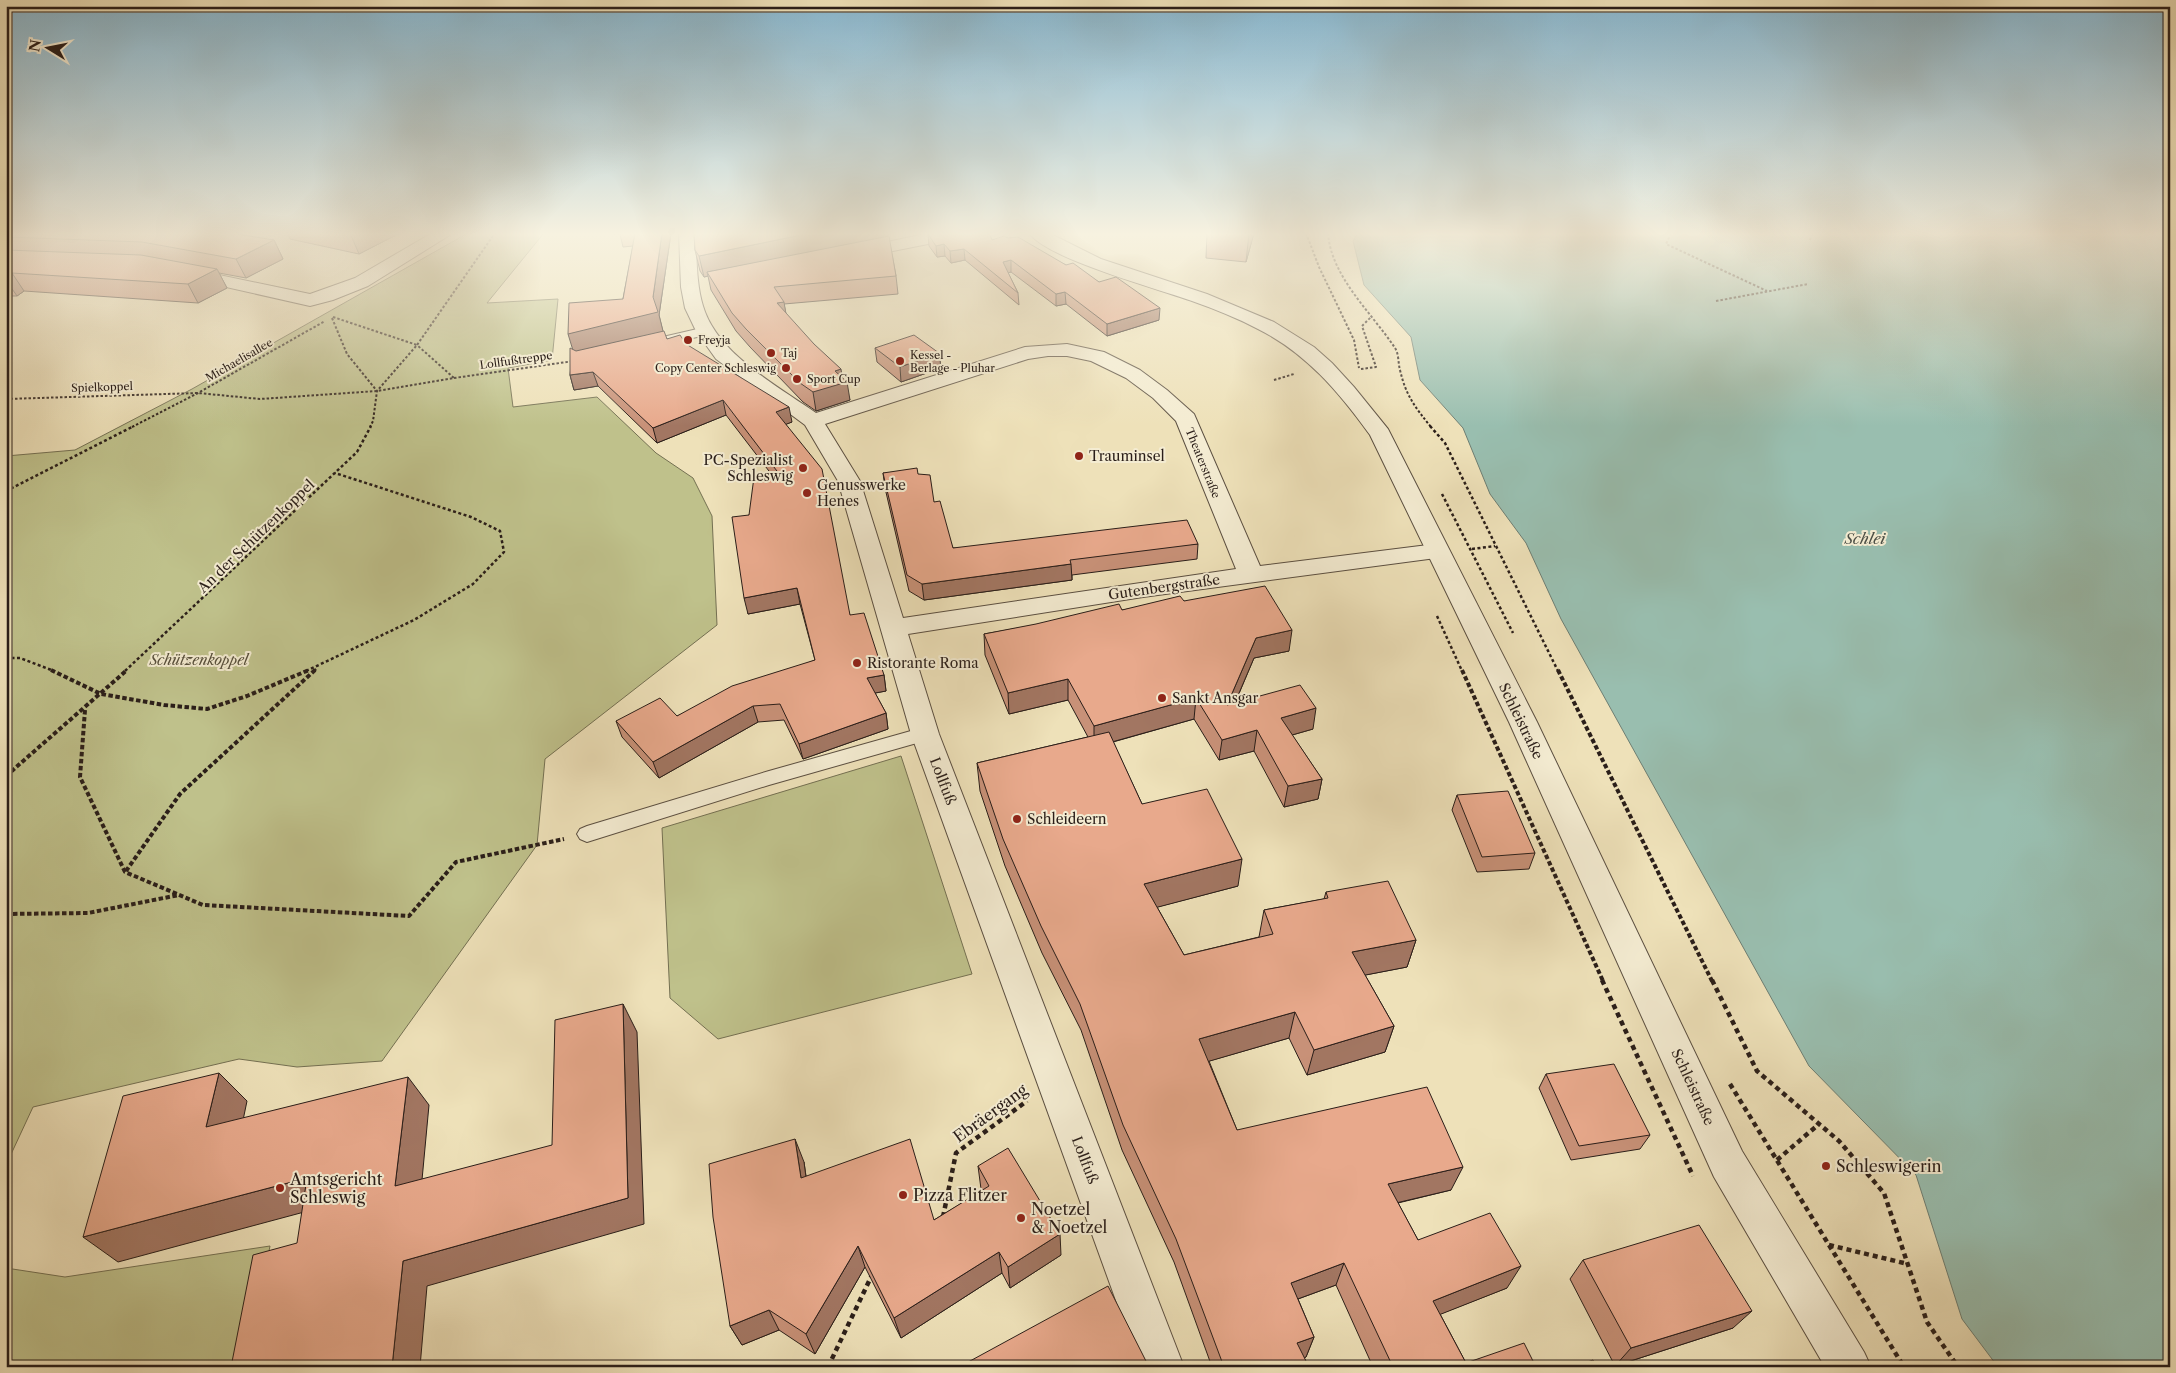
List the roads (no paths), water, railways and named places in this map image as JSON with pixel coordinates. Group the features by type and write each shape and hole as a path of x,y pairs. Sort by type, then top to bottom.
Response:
{"street":[{"path":"298,297 310,300 324,297"},
{"name":"Lollfuß","path":"697,297 694,308 706,331 723,355 813,421 848,481 925,734 1162,1367"},
{"name":"Schleistraße","path":"1197,297 1233,310 1276,330 1324,366 1352,397 1380,434 1436,551 1523,722 1728,1164 1820,1321 1850,1367"},
{"name":"Theaterstraße","path":"813,421 1025,353 1067,350 1097,356 1133,374 1160,394 1186,419 1251,575"},
{"name":"Gutenbergstraße","path":"894,628 1251,575 1436,551"}],"lane":[{"path":"648,344 706,331"},
{"path":"587,834 769,778 925,734"}],"water":[{"name":"Schlei","path":"1375,297 2170,297 2170,1367 1998,1367 1962,1319 1916,1175 1809,1066 1561,619 1526,543 1490,494 1463,428 1420,380 1411,337"}],"place":[{"name":"Freyja","path":"688,340"},
{"name":"Taj","path":"771,353"},
{"name":"Kessel - Berlage - Pluhar","path":"900,361"},
{"name":"Copy Center Schleswig","path":"786,368"},
{"name":"Sport Cup","path":"797,379"},
{"name":"Trauminsel","path":"1079,456"},
{"name":"PC-Spezialist Schleswig","path":"803,468"},
{"name":"Genusswerke Henes","path":"807,493"},
{"name":"Ristorante Roma","path":"857,663"},
{"name":"Sankt Ansgar","path":"1162,698"},
{"name":"Schleideern","path":"1017,819"},
{"name":"Schleswigerin","path":"1826,1166"},
{"name":"Amtsgericht Schleswig","path":"280,1188"},
{"name":"Pizza Flitzer","path":"903,1195"},
{"name":"Noetzel & Noetzel","path":"1021,1218"}],"park label":[{"name":"Schützenkoppel","path":"199,660"}]}
